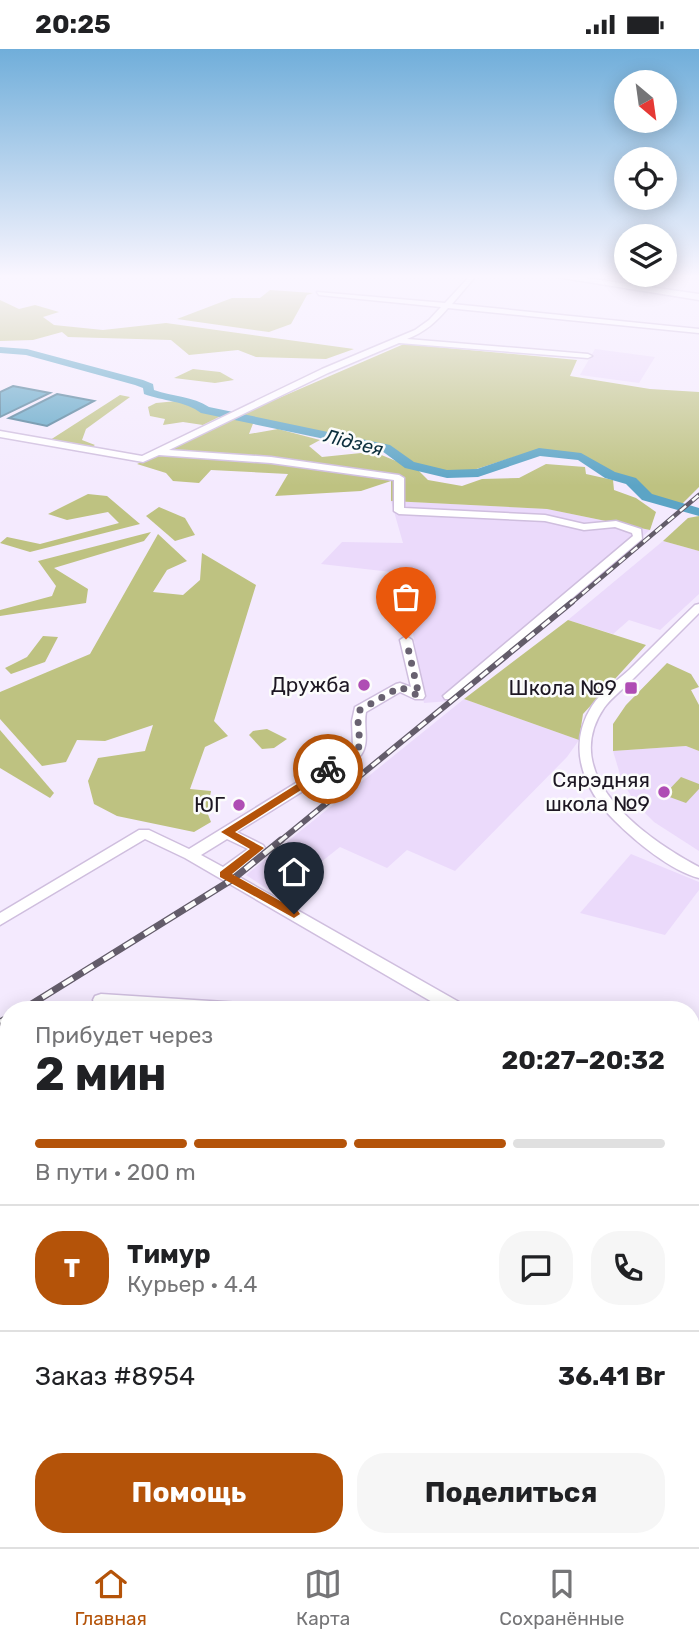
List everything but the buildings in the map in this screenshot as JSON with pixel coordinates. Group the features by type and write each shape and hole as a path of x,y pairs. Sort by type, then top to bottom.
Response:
{"street":[{"path":"0,435 143,459 225,418 384,347"},
{"path":"473,347 588,356"},
{"path":"157,452 271,460 399,478 399,511 545,519 584,527 616,524 637,531 638,537 449,697"},
{"path":"699,607 598,707 590,720 586,748 593,781 612,812 649,845 699,873"},
{"path":"190,855 356,752 360,746 360,710 400,687 419,696 406,639"},
{"path":"227,832 258,848 229,877"},
{"path":"0,920 144,833 190,855 444,1001"},
{"path":"101,1000 113,1001"}],"shaded area":[{"path":"595,349 655,357 639,383 580,375"},
{"path":"391,501 547,509 650,530 450,701 424,703 413,633 403,621 400,573 321,564 342,542 403,543"},
{"path":"663,541 699,551 699,594 660,630 629,620 613,634 568,620"},
{"path":"464,699 579,740 567,757 455,871 407,850 387,868 340,847 278,896 246,875"},
{"name":"Сярэдняя школа №9","path":"686,746 699,751 699,851 654,822 636,804 622,781 613,751"},
{"path":"631,854 699,882 699,890 665,935 580,913"}],"green space":[{"path":"179,347 354,349 326,359 256,357 238,350 189,355"},
{"path":"397,347 435,347 577,360 570,376 650,389 699,392 699,487 680,506 648,496 630,481 599,469 583,457 536,450 464,473 431,472 396,456 389,447 254,421 249,434 278,429 320,440 309,446 322,457 379,454 418,470 428,480 462,486 482,479 519,478 546,464 585,467 586,474 613,480 614,490 636,498 656,512 650,530 547,509 391,501 391,481 361,491 275,496 288,474 211,470 199,483 173,481 166,473 137,464 237,416"},
{"path":"193,369 220,372 234,380 215,383 174,378"},
{"path":"120,395 130,397 86,429 82,440 95,445 87,450 47,442"},
{"path":"188,400 205,410 225,414 203,425 183,422 163,425 165,419 150,416 148,407 156,403"},
{"path":"88,494 107,496 140,524 30,552 0,543 7,537 40,544 119,523 108,512 67,520 48,514"},
{"path":"159,507 185,518 195,535 175,541 146,516"},
{"path":"699,516 699,551 663,541 688,518"},
{"path":"151,532 144,541 54,568 88,589 86,603 0,616 0,610 52,596 56,586 38,561"},
{"path":"158,534 187,561 167,570 153,592 183,595 200,580 202,553 256,585 214,721 228,736 205,747 190,789 211,791 207,812 211,822 194,832 117,816 94,804 88,781 98,758 145,751 153,725 105,741 77,740 66,762 42,766 0,719 0,692 90,654"},
{"path":"568,620 646,645 583,714 579,740 464,699"},
{"path":"43,636 58,637 45,662 11,674 5,668 27,657"},
{"path":"667,663 691,674 699,687 691,690 699,705 699,751 686,746 613,751 613,724 626,705"},
{"path":"267,729 287,739 274,748 262,749 249,735 253,731"},
{"path":"0,730 54,793 50,798 0,768"},
{"path":"681,777 699,784 699,789 686,803 664,795"}],"water":[{"path":"13,386 50,393 0,417 0,392"},
{"path":"57,394 94,401 47,426 9,418"}],"waterway":[{"name":"Лідзея","path":"0,350 27,352 69,366 139,383 149,386 148,392 171,400 194,402 205,410 386,448 410,465 447,474 478,473 539,452 581,457 610,475 631,481 647,497 699,512"}],"railway":[{"path":"570,604 699,495"},
{"path":"279,842 572,602"},
{"path":"36,1001 233,879 281,840"}],"way so far":[{"path":"328,769 356,752 360,746 360,710 400,687 419,696 406,639"}],"place":[{"name":"Дружба","path":"364,685"},
{"name":"Школа №9","path":"631,688"},
{"name":"Сярэдняя школа №9","path":"664,792"},
{"name":"ЮГ","path":"239,805"}],"route":[{"path":"294,914 224,874 258,848 227,832 328,769"}]}
